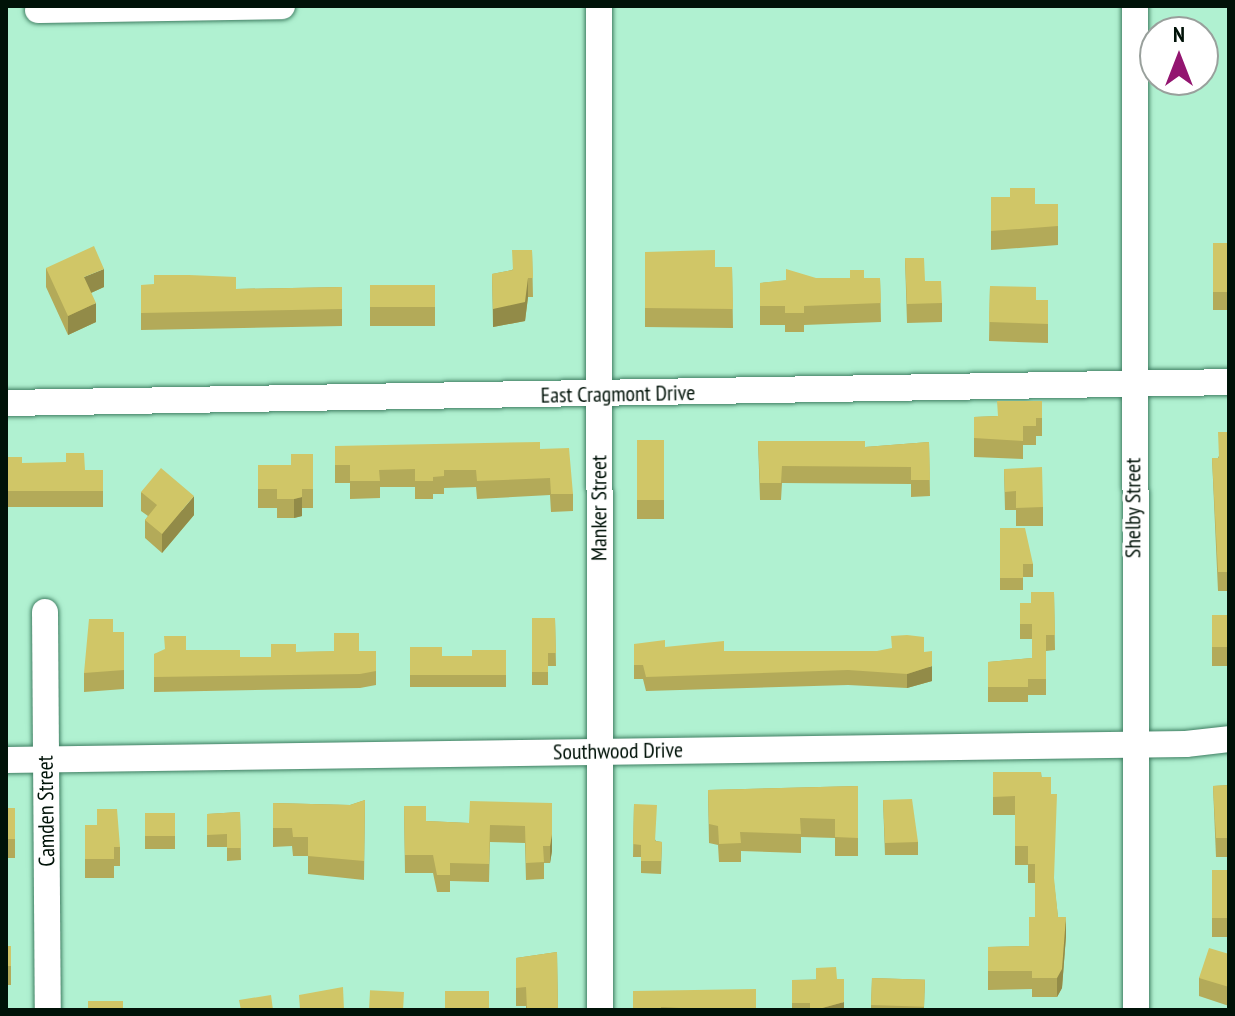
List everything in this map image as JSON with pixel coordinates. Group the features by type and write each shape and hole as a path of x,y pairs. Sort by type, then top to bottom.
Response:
{"street":[{"path":"38,10 282,6"},
{"name":"Manker Street","path":"599,6 600,1010"},
{"name":"Shelby Street","path":"1135,6 1136,1010"},
{"name":"East Cragmont Drive","path":"6,403 1229,382"},
{"name":"Camden Street","path":"45,612 48,1010"},
{"name":"Southwood Drive","path":"6,760 1135,744 1229,739"}],"building":[{"path":"1010,188 1035,188 1035,204 1058,204 1058,226 991,231 991,197 1010,197"},
{"path":"1213,243 1229,243 1229,292 1213,292"},
{"path":"94,246 104,269 84,277 96,303 68,316 46,268"},
{"path":"512,250 532,250 533,278 528,278 525,302 493,309 492,274 513,270"},
{"path":"715,250 715,267 732,267 733,309 645,308 645,252"},
{"path":"905,258 924,258 925,281 941,281 942,303 907,304"},
{"path":"786,269 816,278 850,278 850,270 864,270 864,278 880,278 881,303 804,306 804,313 785,313 785,306 760,306 760,283 786,280"},
{"path":"154,275 236,277 236,289 342,287 342,309 141,313 141,285 154,284"},
{"path":"370,285 435,285 435,307 370,307"},
{"path":"990,286 1036,287 1036,300 1048,300 1048,324 989,322"},
{"path":"997,401 1042,401 1042,418 1036,418 1036,426 1023,426 1023,441 974,438 974,417 998,416"},
{"path":"1218,432 1229,432 1229,572 1218,572 1212,458 1219,458"},
{"path":"637,440 664,440 664,500 637,500"},
{"path":"758,441 865,441 865,447 929,442 930,480 911,480 911,467 782,466 781,483 760,483"},
{"path":"540,442 540,449 569,448 573,494 551,494 550,478 477,481 476,470 444,470 444,476 433,477 433,481 415,481 415,469 379,470 380,481 350,481 350,465 335,465 335,446"},
{"path":"66,453 84,453 85,470 103,470 103,491 6,491 6,457 22,457 22,463 66,462"},
{"path":"291,454 313,454 313,489 302,489 302,497 277,499 277,489 258,489 258,465 291,465"},
{"path":"1042,467 1043,507 1016,508 1016,491 1005,492 1004,469"},
{"path":"161,468 194,496 162,534 145,520 157,505 141,492"},
{"path":"1000,528 1025,528 1033,564 1023,564 1023,578 1000,578"},
{"path":"1031,592 1054,592 1055,635 1046,635 1046,679 1028,679 1028,687 988,687 988,662 1032,658 1032,624 1020,624 1020,603 1031,603"},
{"path":"1212,615 1229,615 1229,647 1212,647"},
{"path":"532,618 555,618 556,653 548,653 548,672 532,672"},
{"path":"89,619 113,619 113,632 124,632 124,670 84,673"},
{"path":"334,633 359,633 359,651 376,651 376,671 360,674 154,677 154,654 165,649 164,636 186,636 186,650 240,650 240,657 271,657 271,644 296,644 296,652 334,651"},
{"path":"891,636 924,637 924,652 932,651 932,666 907,674 848,670 646,677 643,665 634,665 634,644 665,640 665,647 724,641 724,651 877,651 892,648"},
{"path":"410,647 442,647 442,656 472,656 472,650 506,650 506,675 410,675"},
{"path":"993,772 1041,772 1041,777 1051,777 1051,794 1057,794 1054,878 1058,917 1066,917 1062,969 1057,978 1032,978 1032,971 988,971 988,947 1029,946 1029,917 1035,917 1035,864 1028,864 1028,846 1015,846 1015,796 993,797"},
{"path":"1229,785 1229,838 1216,838 1213,786"},
{"path":"858,786 858,838 835,837 835,819 800,818 801,834 740,832 741,843 719,844 718,826 709,824 708,790"},
{"path":"912,799 918,842 885,843 883,800"},
{"path":"365,800 364,861 308,856 308,837 293,837 292,828 273,828 273,803 350,805"},
{"path":"470,801 552,803 552,834 550,846 543,846 544,862 526,863 525,826 490,825 489,864 450,863 450,875 437,875 433,855 405,855 404,806 426,806 426,821 469,823"},
{"path":"634,804 657,805 655,841 662,842 661,861 641,861 641,845 633,844"},
{"path":"6,808 15,808 15,839 6,839"},
{"path":"97,809 117,809 120,847 114,847 114,859 85,859 85,825 97,825"},
{"path":"240,812 241,848 227,848 227,834 207,835 207,814"},
{"path":"145,813 175,813 175,836 145,836"},
{"path":"1212,870 1229,870 1229,918 1212,918"},
{"path":"6,946 11,946 11,966 6,966"},
{"path":"1209,948 1229,954 1229,987 1199,978"},
{"path":"557,952 558,1009 527,1010 526,987 516,988 516,958"},
{"path":"836,967 837,979 844,979 844,1002 815,1010 810,1010 810,1003 792,1003 792,980 816,980 816,968"},
{"path":"872,978 925,980 924,1007 871,1005"},
{"path":"343,987 344,1010 300,1010 299,995"},
{"path":"756,989 756,1010 661,1007 661,1010 633,1010 633,991"},
{"path":"370,990 404,992 403,1010 369,1008"},
{"path":"445,991 489,991 489,1010 445,1010"},
{"path":"271,995 273,1010 241,1010 239,1000"},
{"path":"88,1001 123,1001 123,1010 88,1010"}]}
